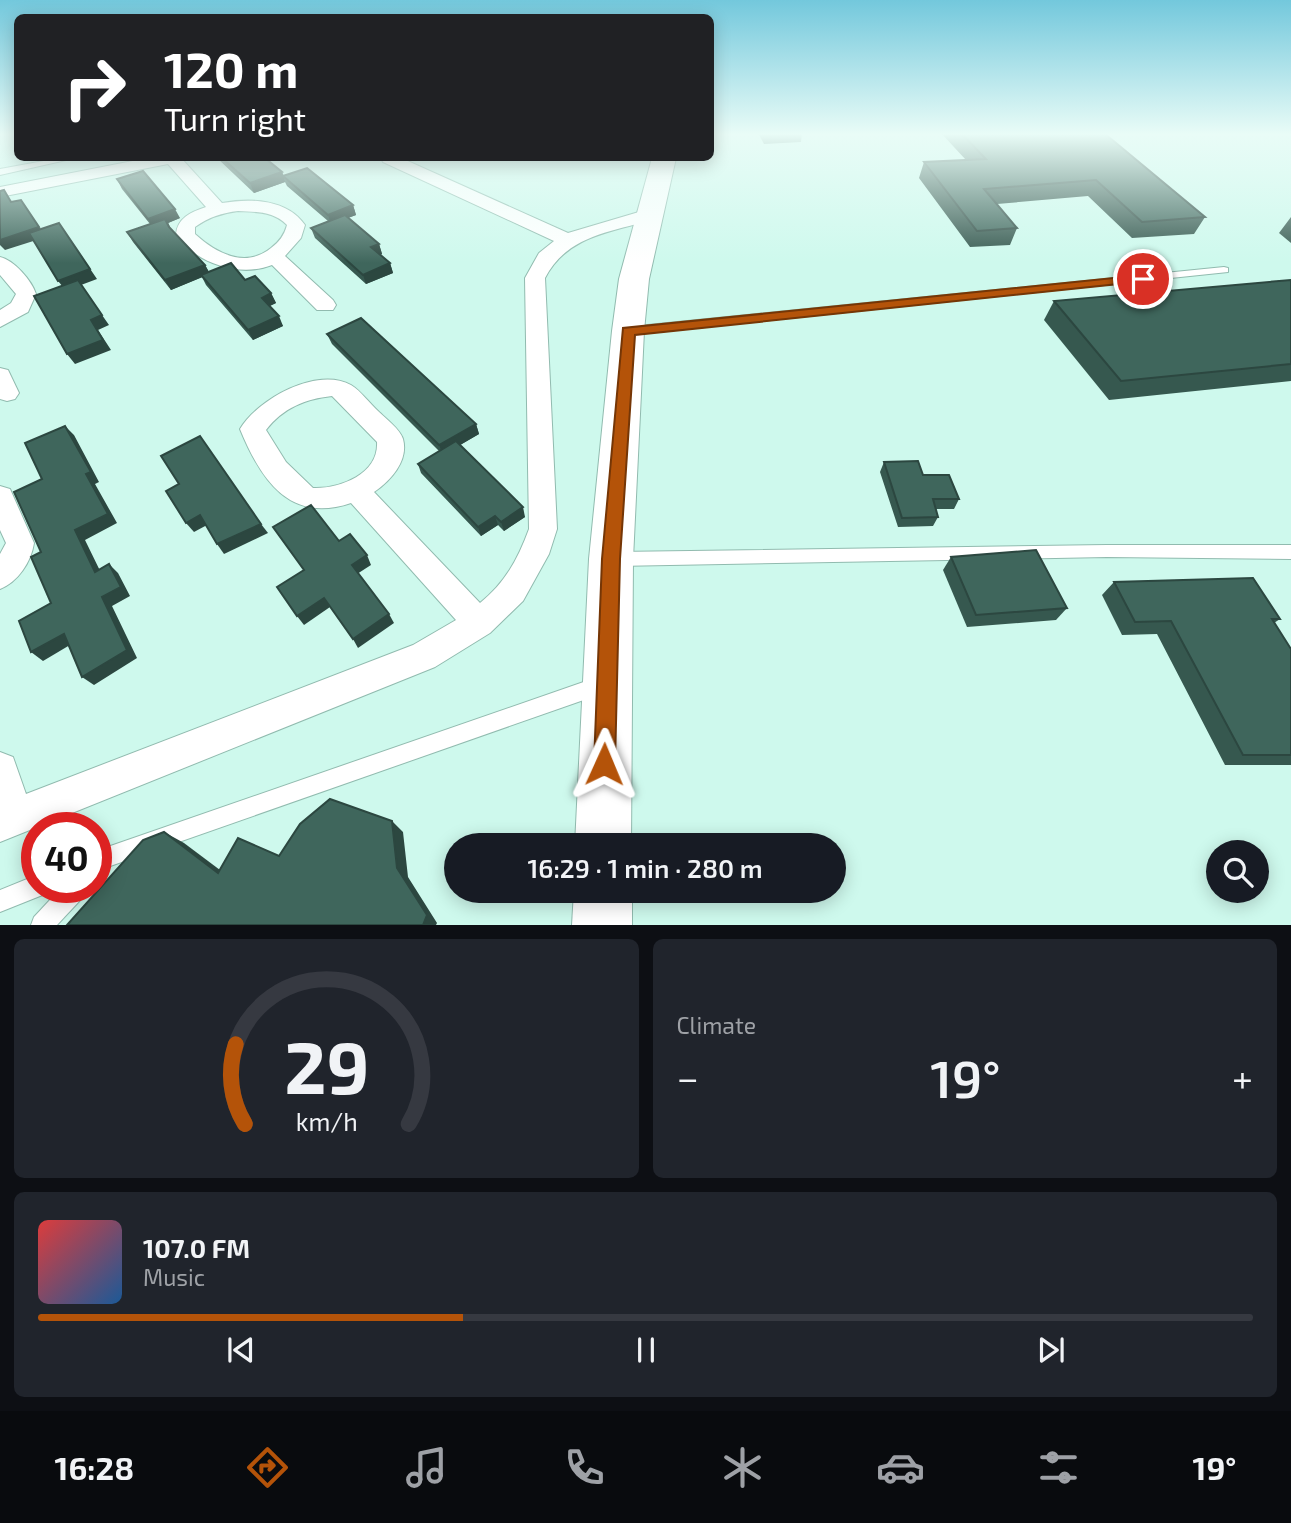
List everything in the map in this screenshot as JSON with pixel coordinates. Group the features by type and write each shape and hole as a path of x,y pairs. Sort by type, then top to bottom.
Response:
{"street":[{"path":"0,192 80,176"},
{"path":"188,176 217,208"},
{"path":"428,176 566,240"},
{"path":"603,833 611,559 628,331 634,279 659,176"},
{"path":"257,206 283,212 292,218 296,225 295,233 275,257 247,265 222,262 196,246 185,235 186,225 198,215 217,208 257,206"},
{"path":"0,770 7,820 424,656 479,623 517,589 535,558 543,529 535,278 546,257 566,240 649,215"},
{"path":"275,257 325,305"},
{"path":"0,263 26,294 20,307 0,320"},
{"path":"320,389 343,391 390,439 393,449 387,464 357,492 333,499 308,499 295,491 257,441 253,429 266,411 285,399 320,389"},
{"path":"357,492 479,623"},
{"path":"0,497 20,543 18,553 0,576"},
{"path":"602,925 603,903"}],"lane":[{"path":"628,331 1224,270"},
{"path":"611,559 1107,551 1291,552"},
{"path":"112,857 606,684"},
{"path":"0,901 21,892"},
{"path":"42,925 62,903"}],"building":[{"path":"147,176 175,209 148,219 117,179"},
{"path":"242,176 270,176 250,183"},
{"path":"283,176 317,176 353,205 328,215"},
{"path":"935,176 1156,176 1205,217 1142,222 1096,180 984,189 1017,228 977,231"},
{"path":"4,190 11,202 21,200 39,227 0,240 0,191"},
{"path":"345,215 379,244 371,247 390,263 363,275 311,228"},
{"path":"165,219 169,227 205,265 165,280 127,232"},
{"path":"59,223 90,269 58,281 29,233"},
{"path":"231,263 245,280 255,276 271,293 262,298 279,316 248,330 201,275"},
{"path":"78,280 102,315 91,320 103,340 67,354 34,296"},
{"path":"1291,280 1291,364 1121,381 1054,301"},
{"path":"361,318 476,424 439,445 327,334"},
{"path":"65,426 91,472 86,474 108,514 75,530 95,572 109,564 121,587 102,597 127,650 82,677 64,634 31,652 19,621 51,603 31,557 41,552 14,492 42,479 25,443"},
{"path":"200,436 261,524 217,544 200,515 186,523 166,491 179,484 161,456"},
{"path":"456,441 523,507 501,522 495,516 478,527 418,464"},
{"path":"918,461 923,475 949,475 959,499 933,499 938,517 902,518 884,462"},
{"path":"311,505 339,541 350,534 367,555 352,565 389,614 353,639 324,598 297,616 277,587 304,570 273,527"},
{"path":"1036,550 1067,608 976,615 951,557"},
{"path":"1253,578 1280,619 1272,619 1291,649 1291,755 1243,755 1171,621 1135,622 1114,582"},
{"path":"330,799 392,821 397,868 427,915 423,925 67,925 87,903 112,903 112,875 143,840 164,832 218,873 238,838 279,856 300,824"}],"route":[{"path":"604,764 611,559 628,331 1143,279"}]}
